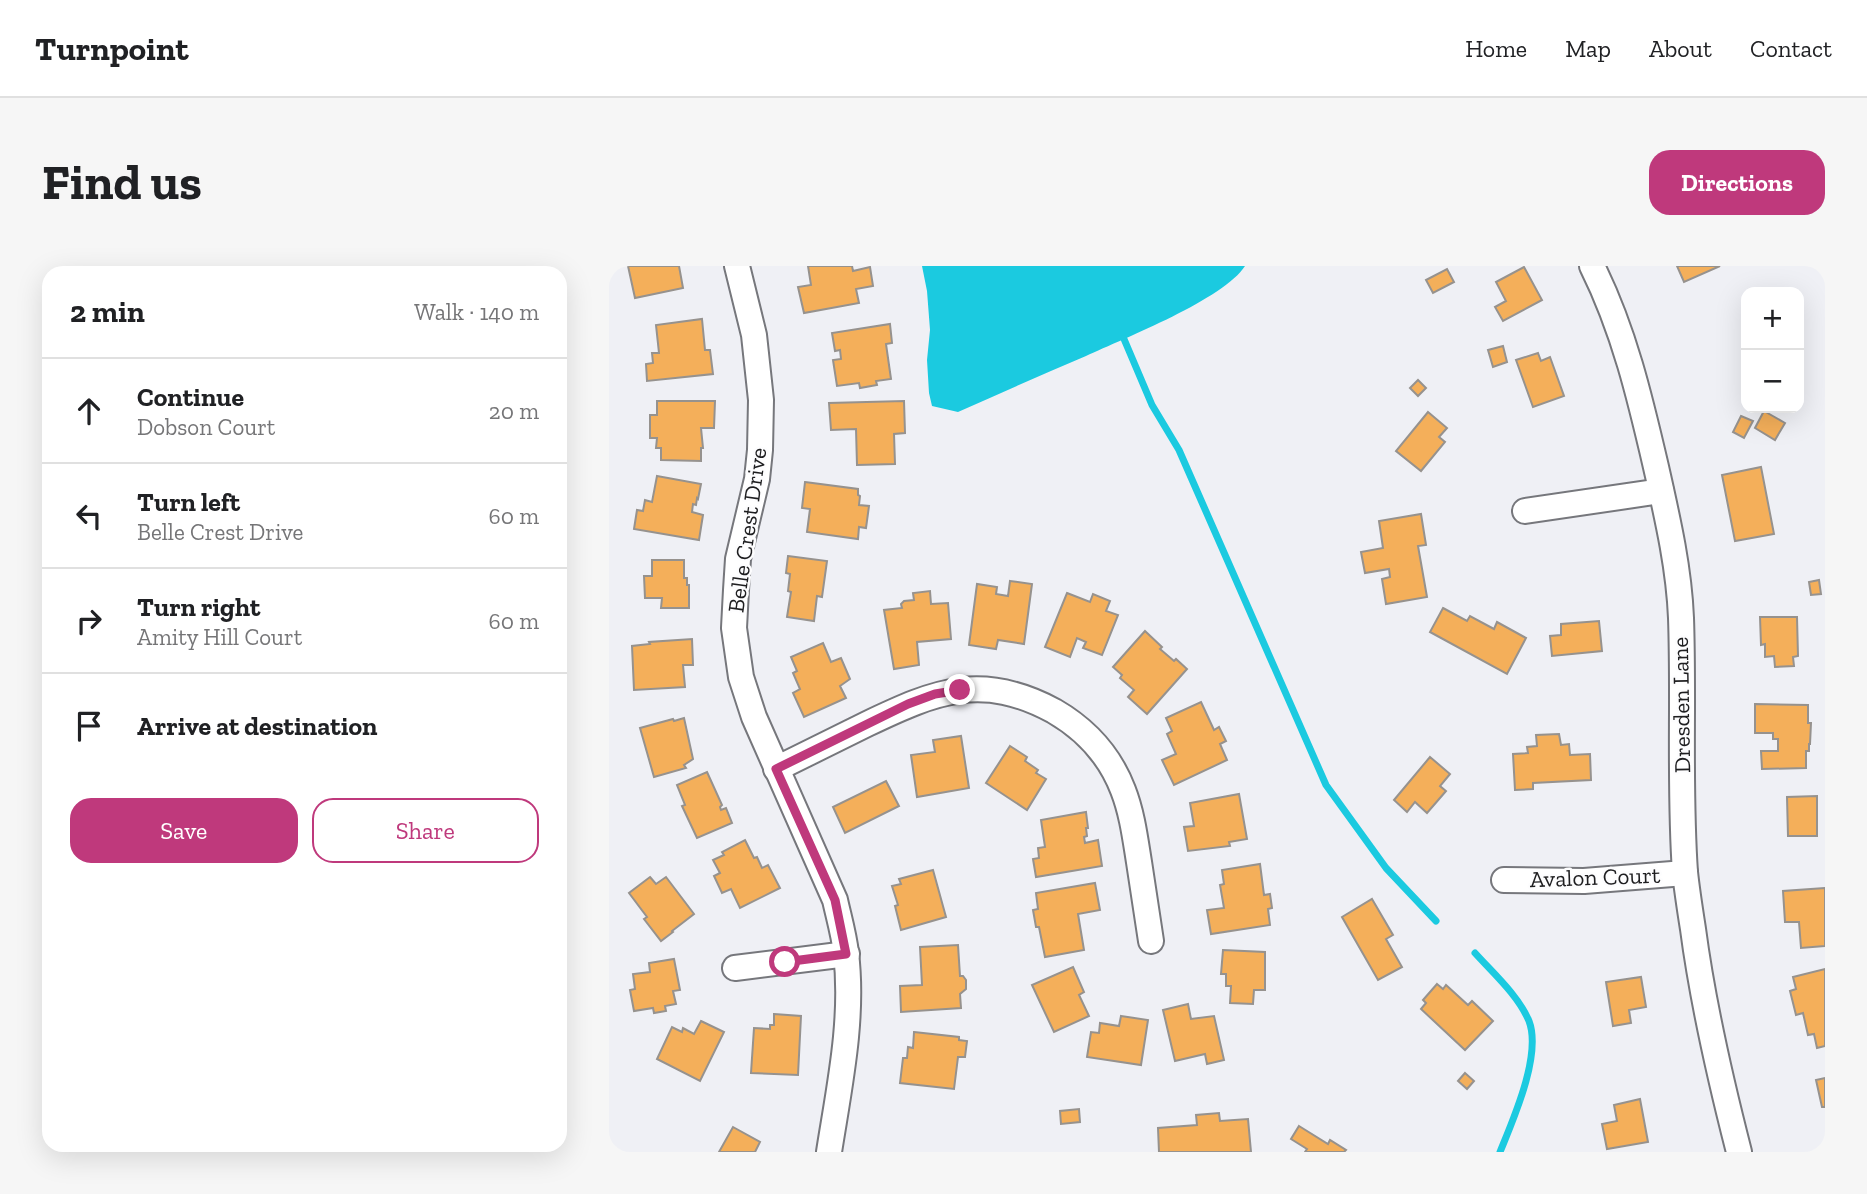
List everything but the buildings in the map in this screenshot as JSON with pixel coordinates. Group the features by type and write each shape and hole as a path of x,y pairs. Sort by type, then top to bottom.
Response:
{"street":[{"name":"Belle Crest Drive","path":"737,266 754,335 761,400 757,473 739,559 734,628 744,687 754,717 835,900 846,954 848,1013 829,1152"},
{"name":"Dresden Lane","path":"1592,266 1607,296 1628,353 1673,552 1681,616 1681,765 1685,873 1708,1023 1739,1152"},
{"path":"1525,511 1661,491"},
{"path":"776,769 908,704 935,694 987,689 1013,693 1040,704 1087,735 1112,765 1133,819 1151,942"},
{"name":"Avalon Court","path":"1504,880 1584,881 1685,873"},
{"path":"735,968 846,954"}],"water":[{"path":"922,266 1245,266 1234,279 1217,291 1172,317 958,412 932,406 927,360 930,330"}],"waterway":[{"path":"1124,339 1152,405 1179,450 1326,785 1386,868 1436,921"},
{"path":"1475,953 1518,1002 1529,1021 1532,1035 1529,1069 1500,1152"}],"route":[{"path":"785,962 846,954 835,900 776,769 908,704 935,694 960,690"}]}
